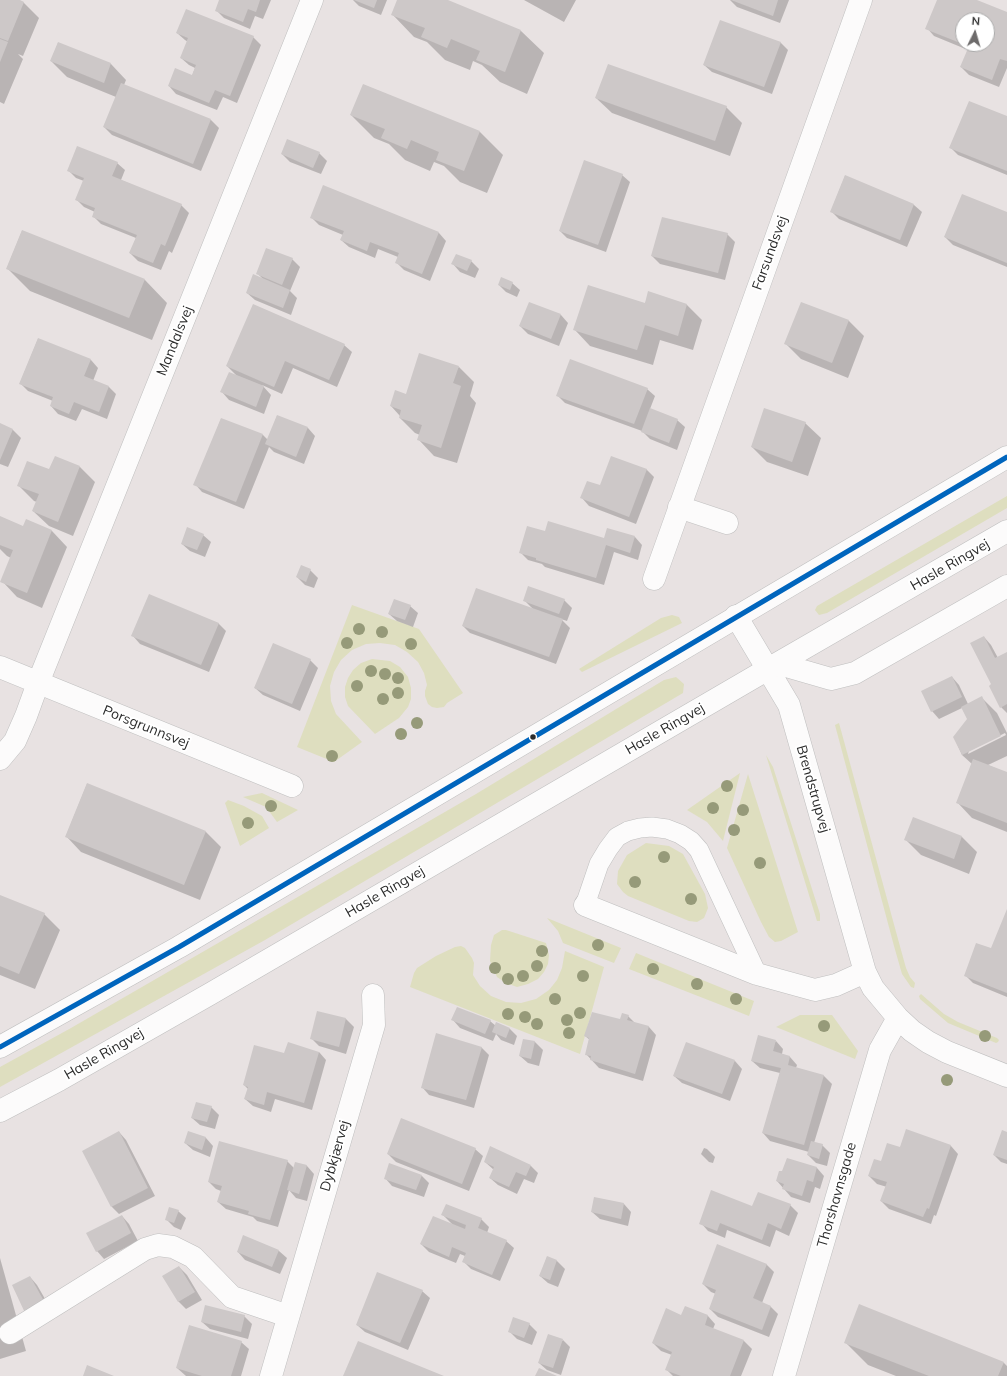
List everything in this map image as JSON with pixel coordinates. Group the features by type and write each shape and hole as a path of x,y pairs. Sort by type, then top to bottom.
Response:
{"street":[{"name":"Mandalsvej","path":"0,759 15,741 26,716 312,0"},
{"name":"Farsundsvej","path":"654,579 861,0"},
{"path":"0,1047 186,943 736,616 1007,457"},
{"path":"680,507 727,523"},
{"name":"Hasle Ringvej","path":"0,1111 59,1080 210,994 1007,531"},
{"name":"Hasle Ringvej","path":"768,669 786,666 831,679 855,673 1007,586"},
{"name":"Brendstrupvej","path":"736,616 789,705 865,972 873,988 898,1018 912,1031 928,1042 947,1052 1007,1076"},
{"name":"Porsgrunnsvej","path":"0,667 292,786"},
{"path":"585,905 757,974 815,990 836,985 865,972"},
{"name":"Dybkjærvej","path":"271,1376 374,1025 373,995"},
{"name":"Thorshavnsgade","path":"784,1376 880,1050 898,1018"},
{"path":"10,1333 145,1248 158,1245 174,1247 193,1257 232,1297 288,1316"}],"lane":[{"path":"585,905 599,864 617,837 628,831 652,827 666,829 680,834 691,841 699,850 757,974"}],"green space":[{"path":"1007,496 1007,508 827,613 819,615 815,610 817,606"},
{"path":"352,605 419,629 463,693 447,703 444,707 432,707 428,704 425,696 427,685 424,673 418,662 407,652 395,645 380,643 366,644 352,650 341,660 334,672 330,686 331,701 336,714 362,742 334,762 297,747"},
{"path":"672,615 679,617 682,623 582,672 579,669 661,618"},
{"path":"372,659 390,661 400,667 408,677 411,688 411,699 408,707 399,718 375,734 348,706 345,697 345,687 353,670 361,663"},
{"path":"676,677 684,684 683,693 265,940 0,1087 0,1067 71,1028 476,794 664,680"},
{"path":"839,723 906,968 910,977 915,983 914,988 911,987 902,974 894,946 835,725"},
{"path":"766,755 773,767 820,914 820,921 817,921"},
{"path":"740,773 723,841 707,822 687,810"},
{"path":"748,774 798,932 781,941 775,942 769,937 727,848"},
{"path":"262,793 298,810 277,822 266,807 243,797"},
{"path":"228,800 244,806 262,816 269,828 240,846 225,803"},
{"path":"646,843 669,846 683,854 705,894 708,908 704,918 697,922 689,921 628,896 623,892 617,884 618,871 627,855"},
{"path":"547,918 621,948 614,963 563,943 558,931"},
{"path":"502,930 546,943 549,955 548,964 538,979 517,987 506,983 497,977 490,961 491,945 494,935"},
{"path":"461,946 465,948 472,958 474,963 473,975 480,986 491,996 506,1002 521,1003 536,999 549,990 557,980 562,968 565,951 604,967 580,1054 410,987 417,968 436,956 455,947"},
{"path":"636,953 754,1001 749,1016 629,969"},
{"path":"921,994 944,1014 958,1022 997,1038 999,1040 998,1042 996,1043 948,1023 920,999 919,996"},
{"path":"800,1015 832,1015 858,1051 855,1059 776,1027"}],"building":[{"path":"0,0 20,0 24,2 8,41 0,38"},
{"path":"219,0 260,0 256,12 248,9 243,22 215,11"},
{"path":"354,0 377,0 374,8"},
{"path":"397,0 448,0 521,30 505,72 476,60 480,51 451,39 447,48 421,37 425,28 391,15"},
{"path":"731,0 778,0 773,16"},
{"path":"937,0 977,0 1007,12 1007,61 1000,59 992,80 960,67 966,52 995,52 995,12 955,12 955,41 925,29"},
{"path":"186,9 254,36 230,96 215,90 209,103 168,86 175,68 192,75 196,65 180,58 188,38 176,33"},
{"path":"720,20 781,42 764,87 703,65"},
{"path":"0,39 8,42 0,62"},
{"path":"58,42 111,63 104,83 50,61"},
{"path":"608,64 727,106 715,141 595,98"},
{"path":"121,83 211,119 193,164 103,127"},
{"path":"363,84 480,131 464,171 436,160 439,152 411,140 407,149 381,138 385,129 350,115"},
{"path":"969,101 1007,116 1007,171 949,148"},
{"path":"287,139 320,152 313,168 281,154"},
{"path":"77,146 118,162 112,176 182,204 165,246 161,244 153,263 129,253 137,235 92,217 95,208 75,200 84,178 67,171"},
{"path":"584,160 623,174 598,245 559,231"},
{"path":"845,175 914,204 900,240 830,212"},
{"path":"323,185 439,232 422,274 395,263 399,253 370,242 367,251 340,240 344,231 310,218"},
{"path":"962,194 1007,212 1007,263 944,237"},
{"path":"662,217 728,233 718,273 651,256"},
{"path":"22,230 145,279 129,318 6,269"},
{"path":"266,248 293,258 282,285 256,274"},
{"path":"456,254 472,260 467,271 451,264"},
{"path":"253,274 290,290 283,308 246,293"},
{"path":"501,277 513,282 510,290 498,285"},
{"path":"588,285 645,303 648,291 687,304 678,336 645,325 637,350 573,330"},
{"path":"529,302 561,314 551,339 519,326"},
{"path":"801,302 849,320 832,363 784,344"},
{"path":"253,304 345,344 329,380 285,361 274,387 226,366"},
{"path":"38,338 91,359 84,376 109,386 99,412 74,402 69,414 50,406 53,397 19,384"},
{"path":"419,353 459,366 453,383 461,386 441,448 417,440 422,425 399,418 401,410 390,406 395,390 406,394"},
{"path":"570,359 648,388 634,424 556,396"},
{"path":"229,372 264,386 256,407 220,392"},
{"path":"650,408 678,419 669,443 641,432"},
{"path":"764,408 806,422 792,462 751,447"},
{"path":"277,415 308,427 296,457 265,444"},
{"path":"221,418 263,434 236,502 193,485"},
{"path":"0,423 13,429 0,460"},
{"path":"55,456 80,466 58,522 32,511 39,494 17,486 27,461 49,469"},
{"path":"611,456 647,469 629,517 580,498 587,481 600,485"},
{"path":"0,516 23,526 26,519 52,530 27,593 0,582 13,550 0,545"},
{"path":"548,521 604,538 607,528 635,536 630,553 606,545 596,578 536,560 536,558 519,553 527,526 545,531"},
{"path":"187,527 204,534 197,550 181,544"},
{"path":"301,565 311,569 306,582 296,577"},
{"path":"528,586 565,599 559,614 523,601"},
{"path":"476,588 563,619 549,657 462,626"},
{"path":"149,594 219,623 201,665 131,636"},
{"path":"394,599 411,605 405,620 388,614"},
{"path":"984,636 995,658 1007,652 1007,704 1000,708 989,686 991,684 970,643"},
{"path":"273,643 311,659 292,704 254,688"},
{"path":"952,676 962,697 931,712 921,691"},
{"path":"982,696 1001,736 962,755 953,737 967,719 961,707"},
{"path":"973,759 1007,772 1007,823 956,803"},
{"path":"87,783 206,831 184,885 65,837"},
{"path":"913,817 962,836 954,859 904,840"},
{"path":"0,895 45,913 19,974 0,966"},
{"path":"1007,909 1007,993 964,976 976,943 991,948"},
{"path":"457,1007 491,1020 485,1034 451,1020"},
{"path":"317,1011 346,1018 339,1047 310,1039"},
{"path":"592,1012 620,1019 622,1013 629,1015 627,1020 649,1026 635,1074 590,1060 591,1056 585,1055 589,1038 584,1036"},
{"path":"496,1022 510,1028 506,1038 492,1032"},
{"path":"436,1033 482,1047 466,1100 421,1088"},
{"path":"758,1035 776,1040 773,1051 790,1056 788,1065 824,1075 804,1145 762,1133 781,1068 751,1061"},
{"path":"523,1039 535,1041 531,1059 519,1056"},
{"path":"288,1042 319,1052 304,1103 267,1092 264,1105 244,1099 248,1087 243,1085 254,1045 284,1053"},
{"path":"686,1042 735,1060 722,1094 673,1076"},
{"path":"196,1102 212,1106 207,1122 191,1118"},
{"path":"401,1118 476,1148 462,1184 387,1154"},
{"path":"906,1129 951,1145 929,1209 927,1208 923,1217 880,1201 887,1182 868,1176 874,1159 881,1161 887,1143 900,1147"},
{"path":"1002,1130 1007,1132 1007,1160 993,1155"},
{"path":"119,1131 148,1188 111,1207 82,1151"},
{"path":"188,1131 206,1137 202,1150 184,1143"},
{"path":"219,1141 288,1160 270,1220 248,1214 249,1211 217,1202 222,1186 208,1182"},
{"path":"811,1141 823,1144 819,1159 807,1155"},
{"path":"490,1146 531,1165 526,1176 516,1172 509,1187 489,1178 494,1167 484,1162"},
{"path":"787,1158 817,1167 813,1182 807,1180 802,1196 782,1189 784,1184 776,1181 779,1171 782,1171"},
{"path":"295,1162 307,1165 299,1194 287,1190"},
{"path":"389,1163 422,1175 416,1190 384,1179"},
{"path":"711,1190 752,1206 758,1192 791,1204 781,1229 768,1223 762,1240 720,1223 717,1231 699,1224"},
{"path":"594,1197 624,1203 621,1219 591,1212"},
{"path":"446,1204 482,1218 478,1228 507,1240 492,1275 462,1262 466,1253 452,1247 449,1257 420,1244 433,1216 465,1229 466,1225 441,1215"},
{"path":"169,1207 179,1210 174,1223 165,1220"},
{"path":"122,1215 131,1233 96,1252 86,1233"},
{"path":"243,1235 279,1250 272,1267 237,1252"},
{"path":"717,1244 767,1264 753,1298 771,1306 762,1330 709,1309 716,1290 702,1284"},
{"path":"547,1256 557,1260 550,1280 539,1276"},
{"path":"179,1266 195,1292 178,1302 162,1276"},
{"path":"377,1272 423,1290 400,1343 356,1325"},
{"path":"30,1276 45,1303 26,1315 12,1285"},
{"path":"859,1304 1004,1362 998,1376 929,1376 844,1343"},
{"path":"205,1305 245,1315 241,1332 201,1322"},
{"path":"685,1306 708,1315 705,1325 744,1340 730,1376 681,1376 665,1370 672,1352 652,1343 666,1308 681,1315"},
{"path":"513,1317 530,1323 524,1338 508,1332"},
{"path":"189,1325 242,1341 231,1376 202,1376 176,1368"},
{"path":"548,1334 563,1339 553,1368 538,1363"},
{"path":"358,1341 444,1376 343,1376"},
{"path":"87,1365 114,1376 83,1376"},
{"path":"539,1368 557,1376 535,1376"}],"transit line":[{"path":"0,1047 179,947 1007,457"}]}
